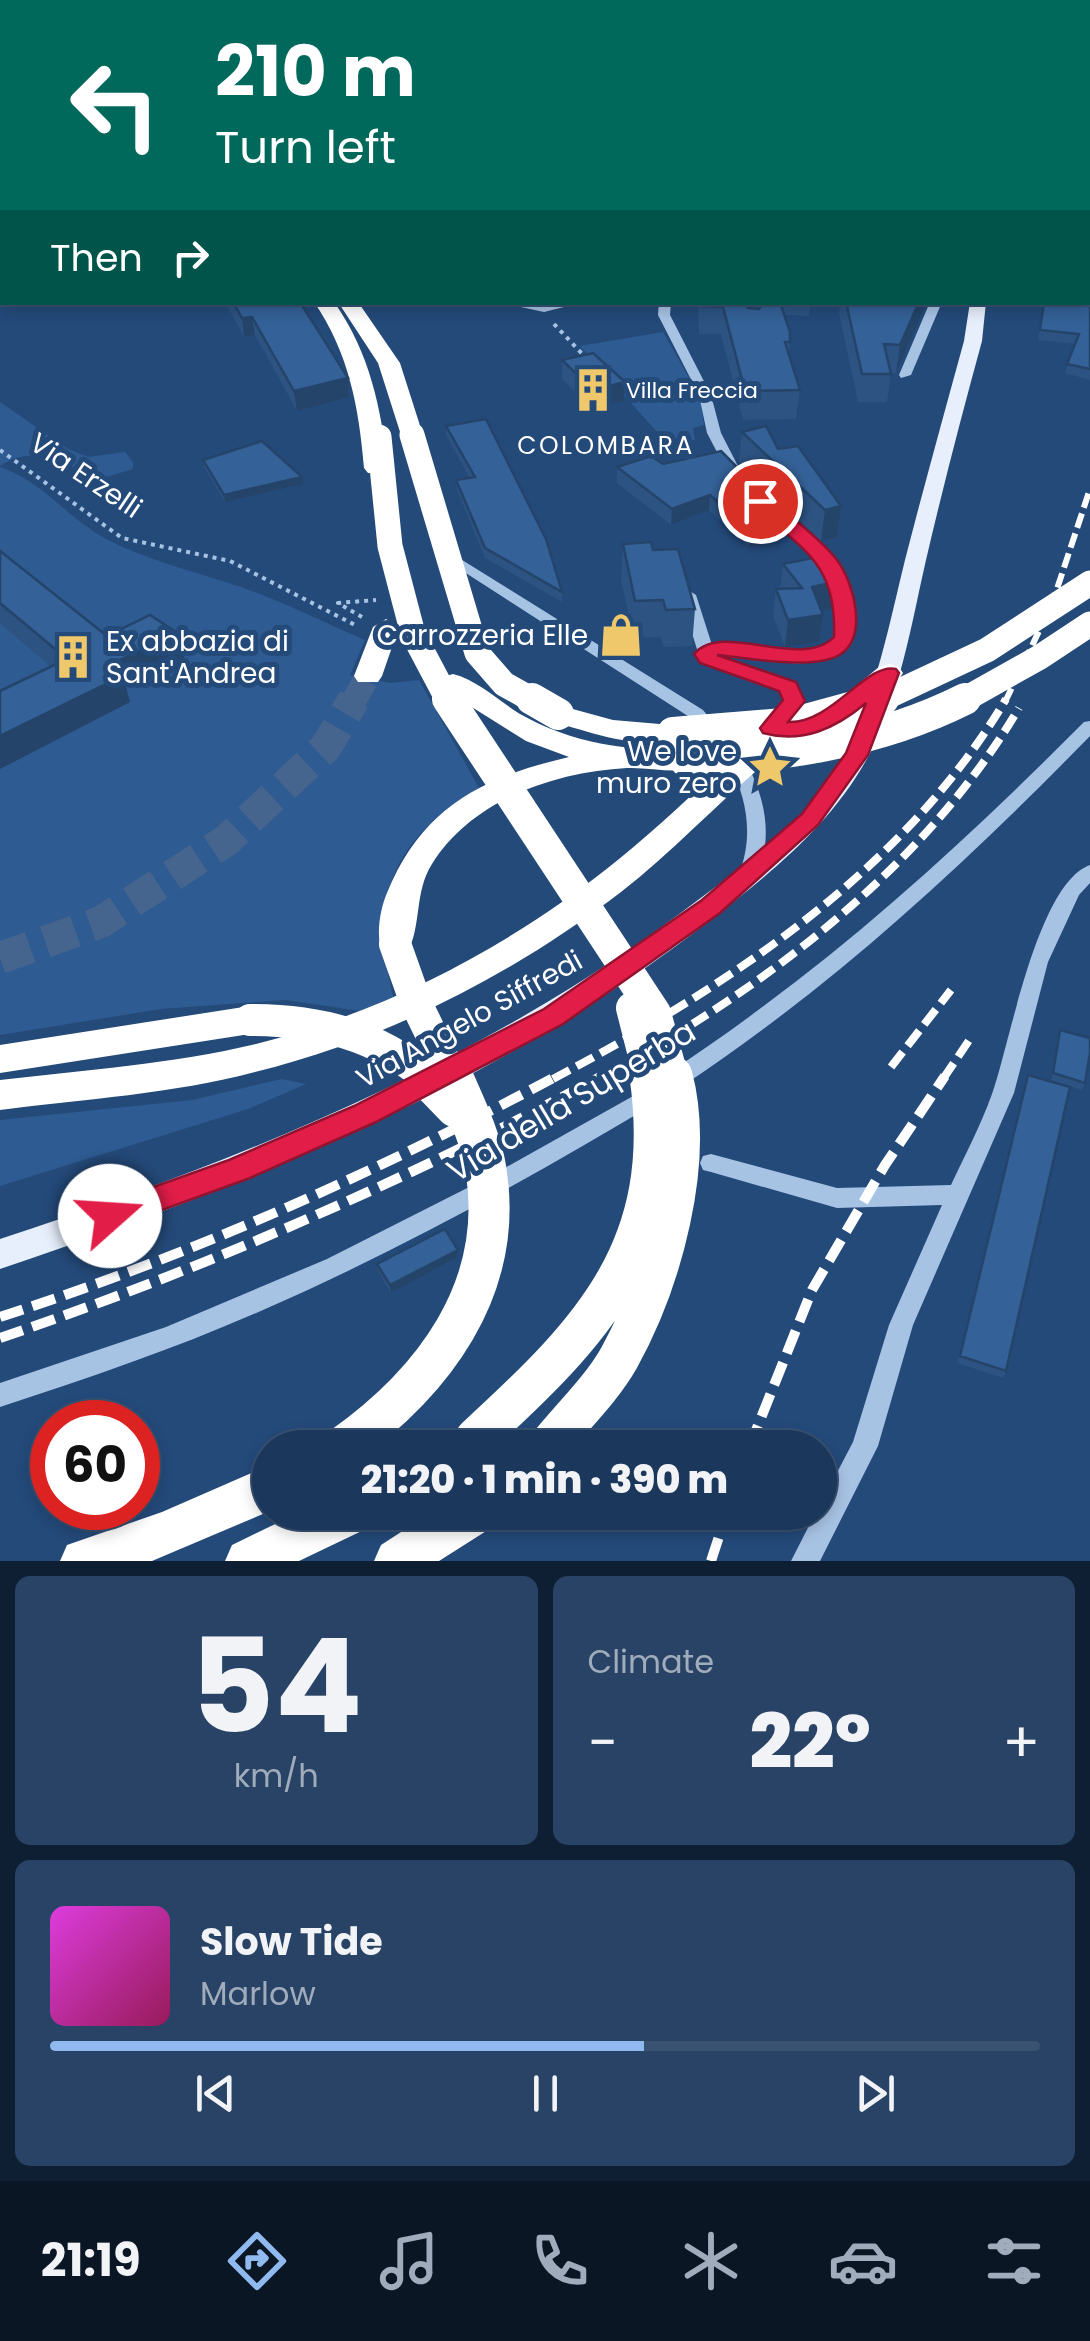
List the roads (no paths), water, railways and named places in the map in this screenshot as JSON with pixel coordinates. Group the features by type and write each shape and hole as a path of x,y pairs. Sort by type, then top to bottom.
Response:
{"highway":[{"path":"341,305 344,328 358,362 373,438 391,590 410,635 453,683 537,736 589,756 618,760"},
{"path":"341,305 378,437 390,546 412,634 459,721 655,1013 666,1047 678,1124 673,1208 652,1289 624,1349 591,1398 563,1430"},
{"path":"342,305 389,363 398,386 477,653 504,684 526,700 558,714 614,729 673,733 798,723 887,696 979,652 1090,583"},
{"path":"368,676 375,628 391,590"},
{"path":"362,1430 427,1375 450,1344 477,1287 490,1228 487,1172 474,1129 418,1009 395,944 398,898 419,853 453,819 525,777 560,766 618,760 686,761 803,754 901,728 991,687 1090,624"},
{"path":"0,1095 206,1068 299,1046 369,1022 484,967 571,911 649,852 736,760 836,716 889,673"},
{"path":"483,1430 547,1374 598,1316 642,1232 653,1197 658,1126 654,1092 613,948"},
{"path":"0,1059 250,1020 309,1022 371,1039 416,1067 474,1129"},
{"path":"83,1561 164,1534 252,1496"},
{"path":"248,1561 314,1530"},
{"path":"398,1561 447,1530"}],"main road":[{"name":"Via Angelo Siffredi","path":"0,1254 240,1169 476,1059 554,1016 649,953 747,877 810,819 856,755 889,673 973,341 977,309"}],"street":[{"path":"515,305 545,312 569,305"},
{"path":"665,305 664,315 706,395 725,460 739,478"},
{"path":"904,375 935,305"},
{"path":"430,490 446,556 697,714 736,760 758,824 758,841 747,877"},
{"path":"706,651 800,658 834,649 844,638 845,601 829,563 760,501"},
{"path":"687,590 707,659 788,687 794,701 736,760"},
{"path":"697,714 804,730"},
{"name":"Via della Superba","path":"0,1395 83,1370 218,1318 371,1250 468,1201 656,1092 753,1028 831,967 953,860 1090,726"},
{"path":"806,1561 866,1446 901,1325 1003,1094 1038,962 1071,890 1090,872"},
{"path":"711,1163 853,1200 960,1194"}],"tunnel":[{"path":"353,702 368,676"},
{"path":"0,958 101,922 227,840 326,747 354,699"}],"railway":[{"path":"1005,702 1052,604 1090,489"},
{"path":"553,1079 682,1005 806,919 917,818 964,761 1006,699"},
{"path":"598,1079 719,1007 834,921 936,822 980,767 1019,708"},
{"path":"891,1067 951,990"},
{"path":"943,1079 972,1036"},
{"path":"0,1317 144,1266 284,1209 557,1076"},
{"path":"0,1338 155,1282 306,1219 455,1151 602,1076"},
{"path":"756,1430 812,1290 885,1165 945,1076"},
{"path":"711,1561 721,1530"}],"place":[{"name":"Villa Freccia","path":"593,390"},
{"name":"Carrozzeria Elle","path":"621,635"},
{"name":"Ex abbazia di Sant'Andrea","path":"73,657"},
{"name":"We love muro zero","path":"770,767"}],"district":[{"name":"COLOMBARA","path":"606,445"}]}
